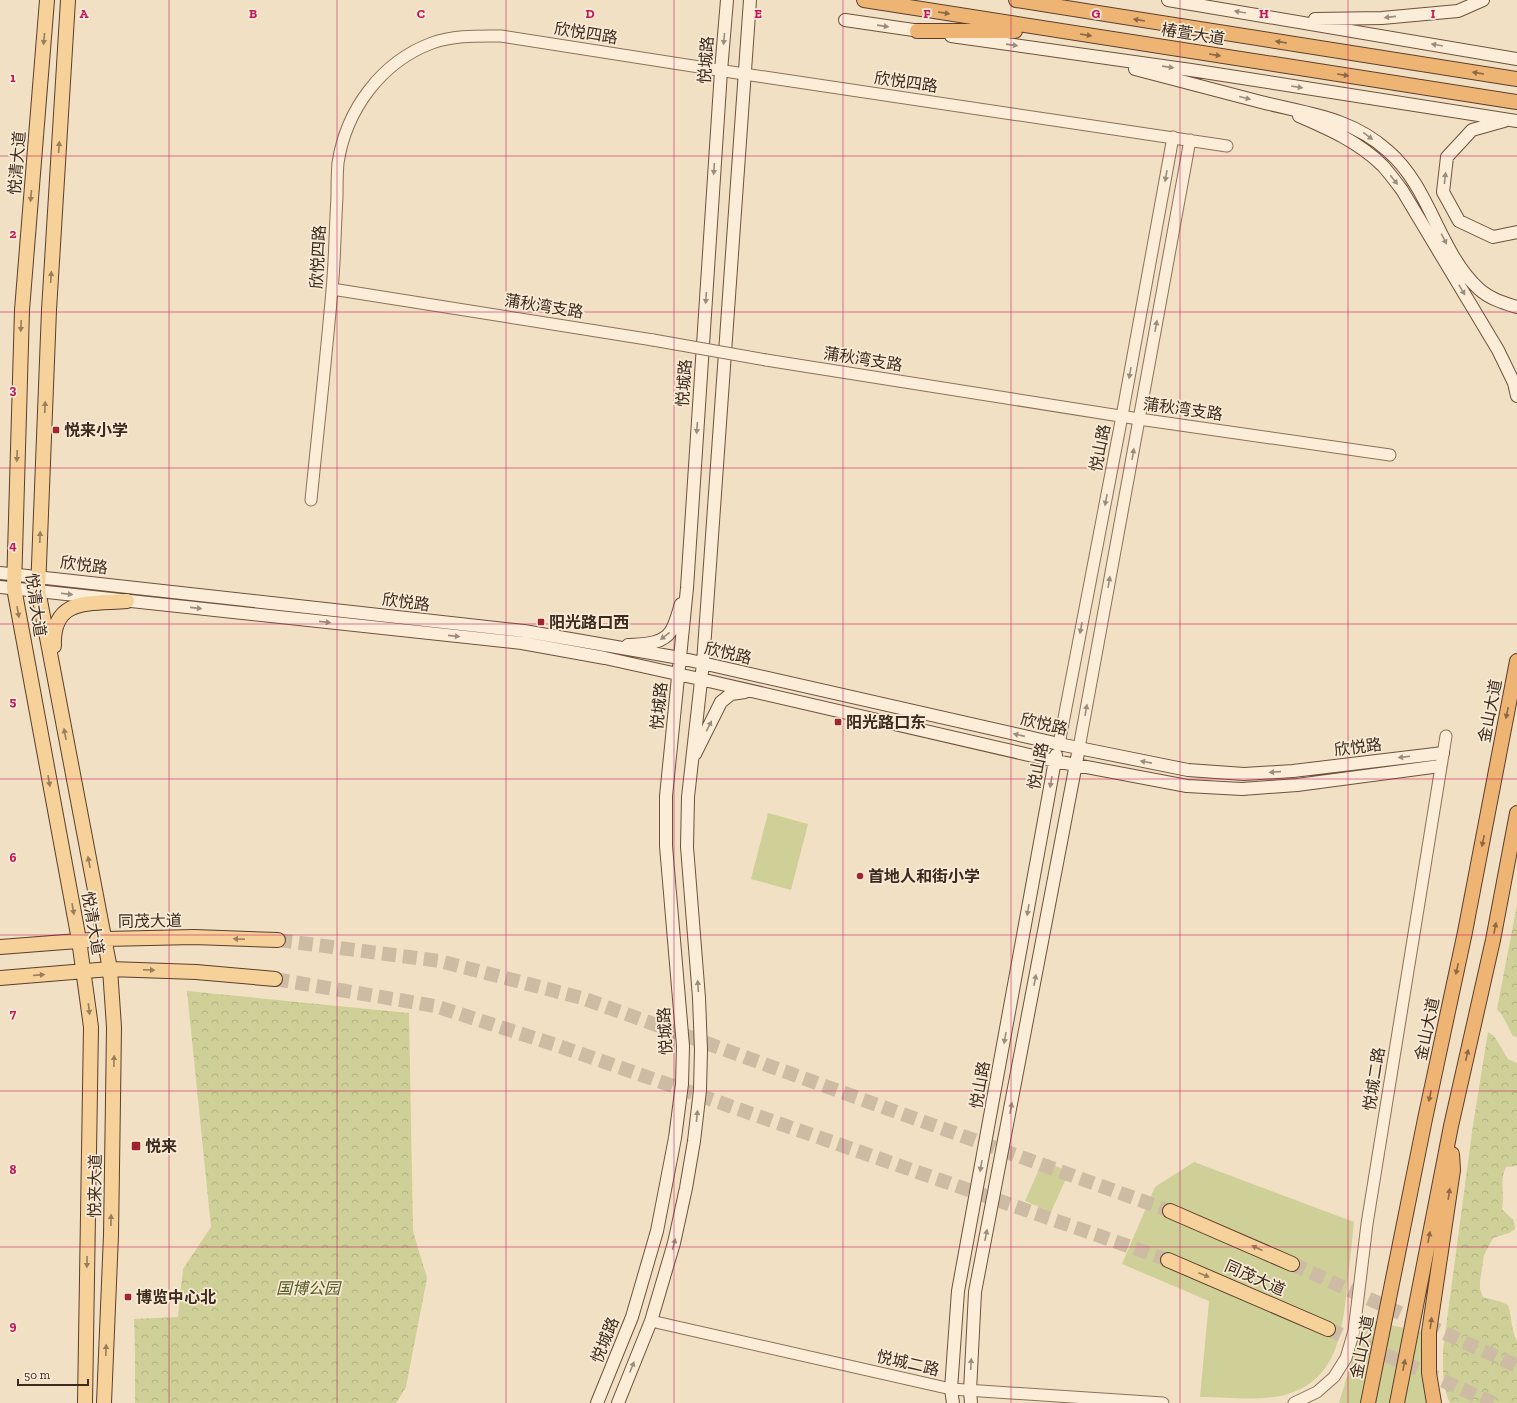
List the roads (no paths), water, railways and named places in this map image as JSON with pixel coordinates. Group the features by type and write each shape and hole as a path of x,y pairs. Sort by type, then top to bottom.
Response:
{"highway":[{"name":"椿萱大道","path":"864,0 1517,102"},
{"name":"椿萱大道","path":"1016,0 1517,80"},
{"path":"1041,0 1062,7"},
{"path":"917,31 1059,31"},
{"name":"金山大道","path":"1368,1403 1465,932 1517,661"},
{"path":"1397,1403 1452,1126 1493,940 1517,813"},
{"path":"1434,1403 1429,1374 1430,1332 1453,1170 1452,1126"}],"main road":[{"name":"悦清大道","path":"47,0 22,310 7,588 84,970"},
{"name":"悦清大道","path":"68,0 49,310 38,590 110,969"},
{"name":"悦城路","path":"597,1403 632,1316 656,1231 675,1138 680,1099 683,1046 666,846 666,796 687,588 727,0"},
{"path":"618,1403 651,1321 674,1243 686,1188 700,1090 701,1050 687,847 688,797 700,679 703,663 750,0"},
{"path":"1168,0 1517,59"},
{"path":"1285,20 1382,18 1450,12 1458,11 1483,0"},
{"path":"845,20 1191,70 1513,120"},
{"path":"1086,56 1266,103 1328,117 1362,131 1389,152 1412,178 1451,252 1464,272 1480,290 1496,300 1517,308"},
{"path":"1266,103 1342,136 1356,144 1383,166 1402,190 1498,350 1514,383 1517,396"},
{"path":"1513,120 1472,130 1447,157 1443,192 1459,221 1493,237 1517,232"},
{"name":"欣悦路","path":"7,573 524,632 680,658 1059,744 1188,770 1244,774 1293,771 1443,753"},
{"name":"欣悦路","path":"7,588 38,590 127,601 522,643 605,658 678,674 1055,761 1187,786 1242,789 1297,785 1440,766"},
{"path":"602,646 651,643 664,638 671,631 687,588"},
{"path":"56,682 54,642 57,622 60,615 74,606 127,601"},
{"path":"691,761 721,702 731,694 749,691"},
{"name":"悦山路","path":"953,1403 952,1389 958,1291 1059,744"},
{"name":"悦山路","path":"971,1403 970,1391 975,1292 1079,748"},
{"name":"同茂大道","path":"0,947 104,939 194,937 278,940"},
{"path":"0,978 110,969 196,972 275,979"},
{"name":"悦来大道","path":"104,1403 111,1235 114,1078 114,1027 110,969"},
{"name":"悦来大道","path":"84,970 91,1027 85,1403"},
{"name":"同茂大道","path":"1170,1211 1292,1264"},
{"name":"同茂大道","path":"1168,1260 1328,1329"}],"street":[{"name":"欣悦四路","path":"311,500 332,289 338,163 344,138 355,112 368,89 388,70 409,54 433,43 465,36 500,36 721,71 1227,146"},
{"name":"悦山路","path":"1059,744 1122,416 1173,138"},
{"name":"悦山路","path":"1079,748 1190,140"},
{"name":"蒲秋湾支路","path":"332,289 1139,419 1390,455"},
{"name":"悦城二路","path":"1294,1403 1317,1392 1334,1377 1346,1358 1354,1331 1368,1216 1446,736"},
{"name":"悦城二路","path":"651,1321 952,1389 1163,1403"}],"tunnel":[{"path":"278,940 440,961 582,998 1170,1211"},
{"path":"275,979 435,1006 556,1045 1168,1260"},
{"path":"1292,1264 1517,1366"},
{"path":"1328,1329 1493,1403"}],"place":[{"name":"悦来小学","path":"56,430"},
{"name":"阳光路口西","path":"541,622"},
{"name":"阳光路口东","path":"838,722"},
{"name":"首地人和街小学","path":"860,876"},
{"name":"悦来","path":"136,1146"},
{"name":"博览中心北","path":"128,1297"}],"park label":[{"name":"国博公园","path":"308,1288"}]}
